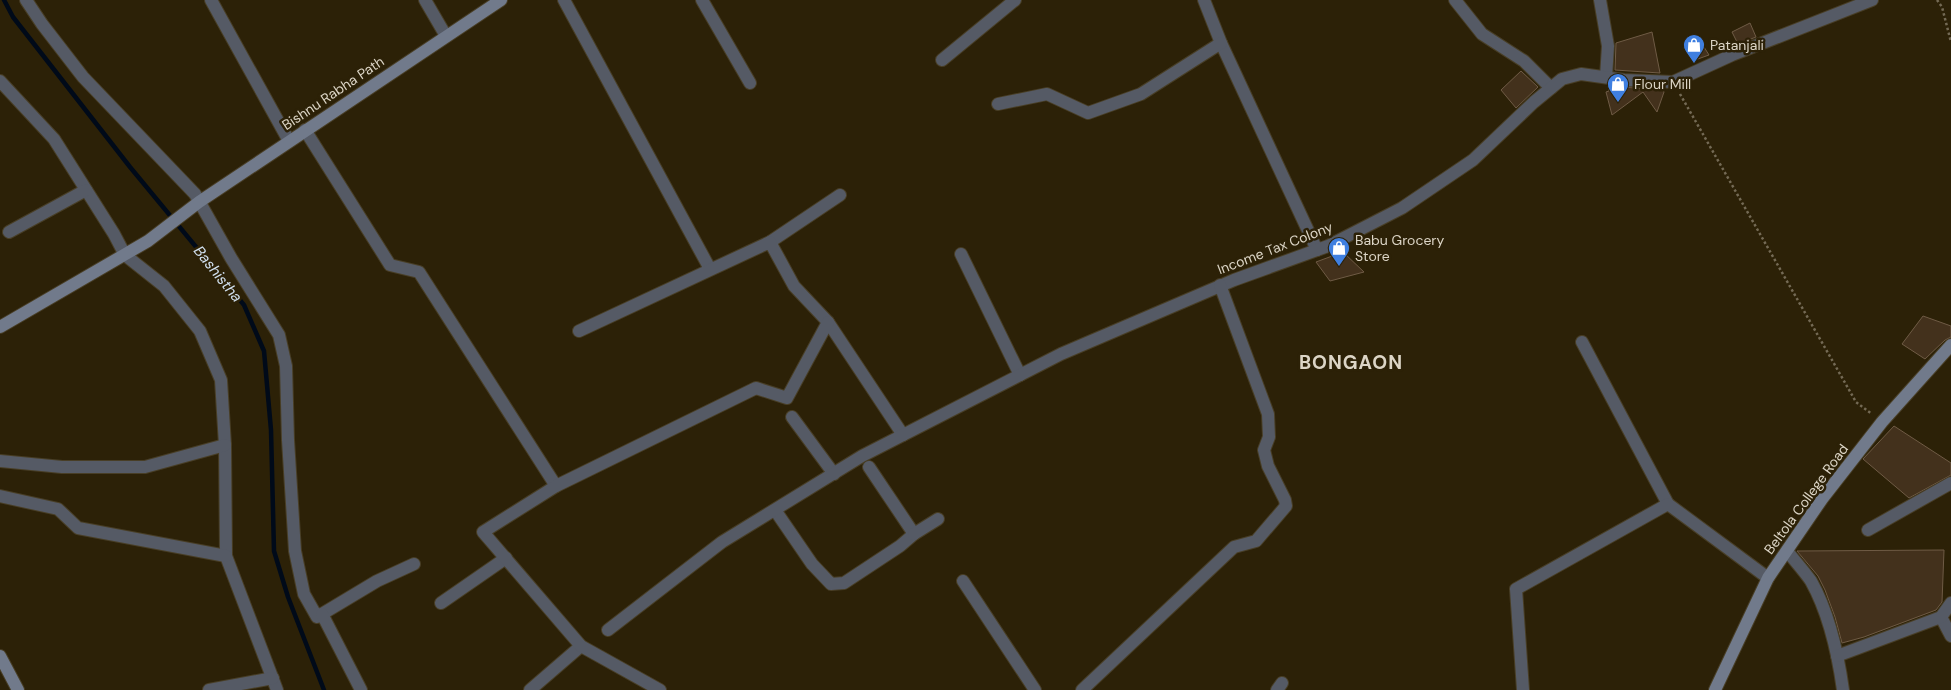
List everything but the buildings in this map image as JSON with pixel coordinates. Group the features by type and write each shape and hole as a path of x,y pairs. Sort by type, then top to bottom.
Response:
{"street":[{"path":"26,0 83,77 195,194 231,258 279,335 286,366 288,440 295,550 304,594 317,617 376,581 414,564"},
{"path":"211,0 289,140"},
{"path":"425,0 446,36"},
{"name":"Bishnu Rabha Path","path":"0,327 148,241 199,202 289,140 501,0"},
{"path":"564,0 710,269"},
{"path":"702,0 750,83"},
{"path":"942,60 1015,0"},
{"path":"1204,0 1221,43 1317,250"},
{"path":"1455,0 1482,34 1524,61 1551,88"},
{"path":"1600,0 1608,46 1606,77"},
{"name":"Income Tax Colony","path":"608,630 722,542 862,456 1061,354 1220,286 1328,246 1402,208 1473,160 1534,102 1562,79 1580,74 1624,80 1673,82 1844,5 1872,0"},
{"path":"998,104 1047,94 1088,113 1141,94 1221,43"},
{"path":"0,81 54,139 114,234 125,255 164,286 200,331 221,380 225,445 226,556 275,684 209,690"},
{"path":"305,130 390,265 418,272 556,486"},
{"path":"9,232 86,190"},
{"path":"579,331 770,242 840,195"},
{"path":"770,242 794,286 828,322 904,435"},
{"path":"961,254 1020,375"},
{"path":"1082,690 1234,547 1256,542 1286,506 1285,500 1268,466 1264,450 1269,436 1268,414 1220,286"},
{"path":"660,690 581,646 484,532 556,486 756,388 787,398 828,322"},
{"path":"1582,342 1668,504 1768,578"},
{"name":"Beltola College Road","path":"1715,690 1768,578 1822,499 1882,422 1951,345"},
{"path":"792,417 834,474"},
{"path":"0,462 62,467 145,467 225,445"},
{"path":"869,467 914,534"},
{"path":"1868,530 1951,484"},
{"path":"0,496 58,509 78,528 226,556"},
{"path":"1523,690 1516,589 1668,504"},
{"path":"775,510 812,564 831,584 844,583 938,519"},
{"path":"1787,551 1811,581 1830,627 1843,690"},
{"path":"441,603 506,558"},
{"path":"964,581 1035,690"},
{"path":"1837,656 1891,638 1941,617 1951,603"},
{"path":"322,614 361,690"},
{"path":"1941,617 1951,636"},
{"path":"530,690 581,646"},
{"path":"0,656 18,690"}],"path":[{"path":"1937,0 1942,7 1951,42"},
{"path":"1673,82 1856,402 1882,422"}],"waterway":[{"name":"Bashistha","path":"4,0 13,17 130,167 244,305 264,351 271,430 274,551 288,597 324,690"}],"place":[{"name":"Patanjali","path":"1694,64"},
{"name":"Flour Mill","path":"1618,103"},
{"name":"Babu Grocery Store","path":"1339,267"}],"district":[{"name":"BONGAON","path":"1351,362"}]}
